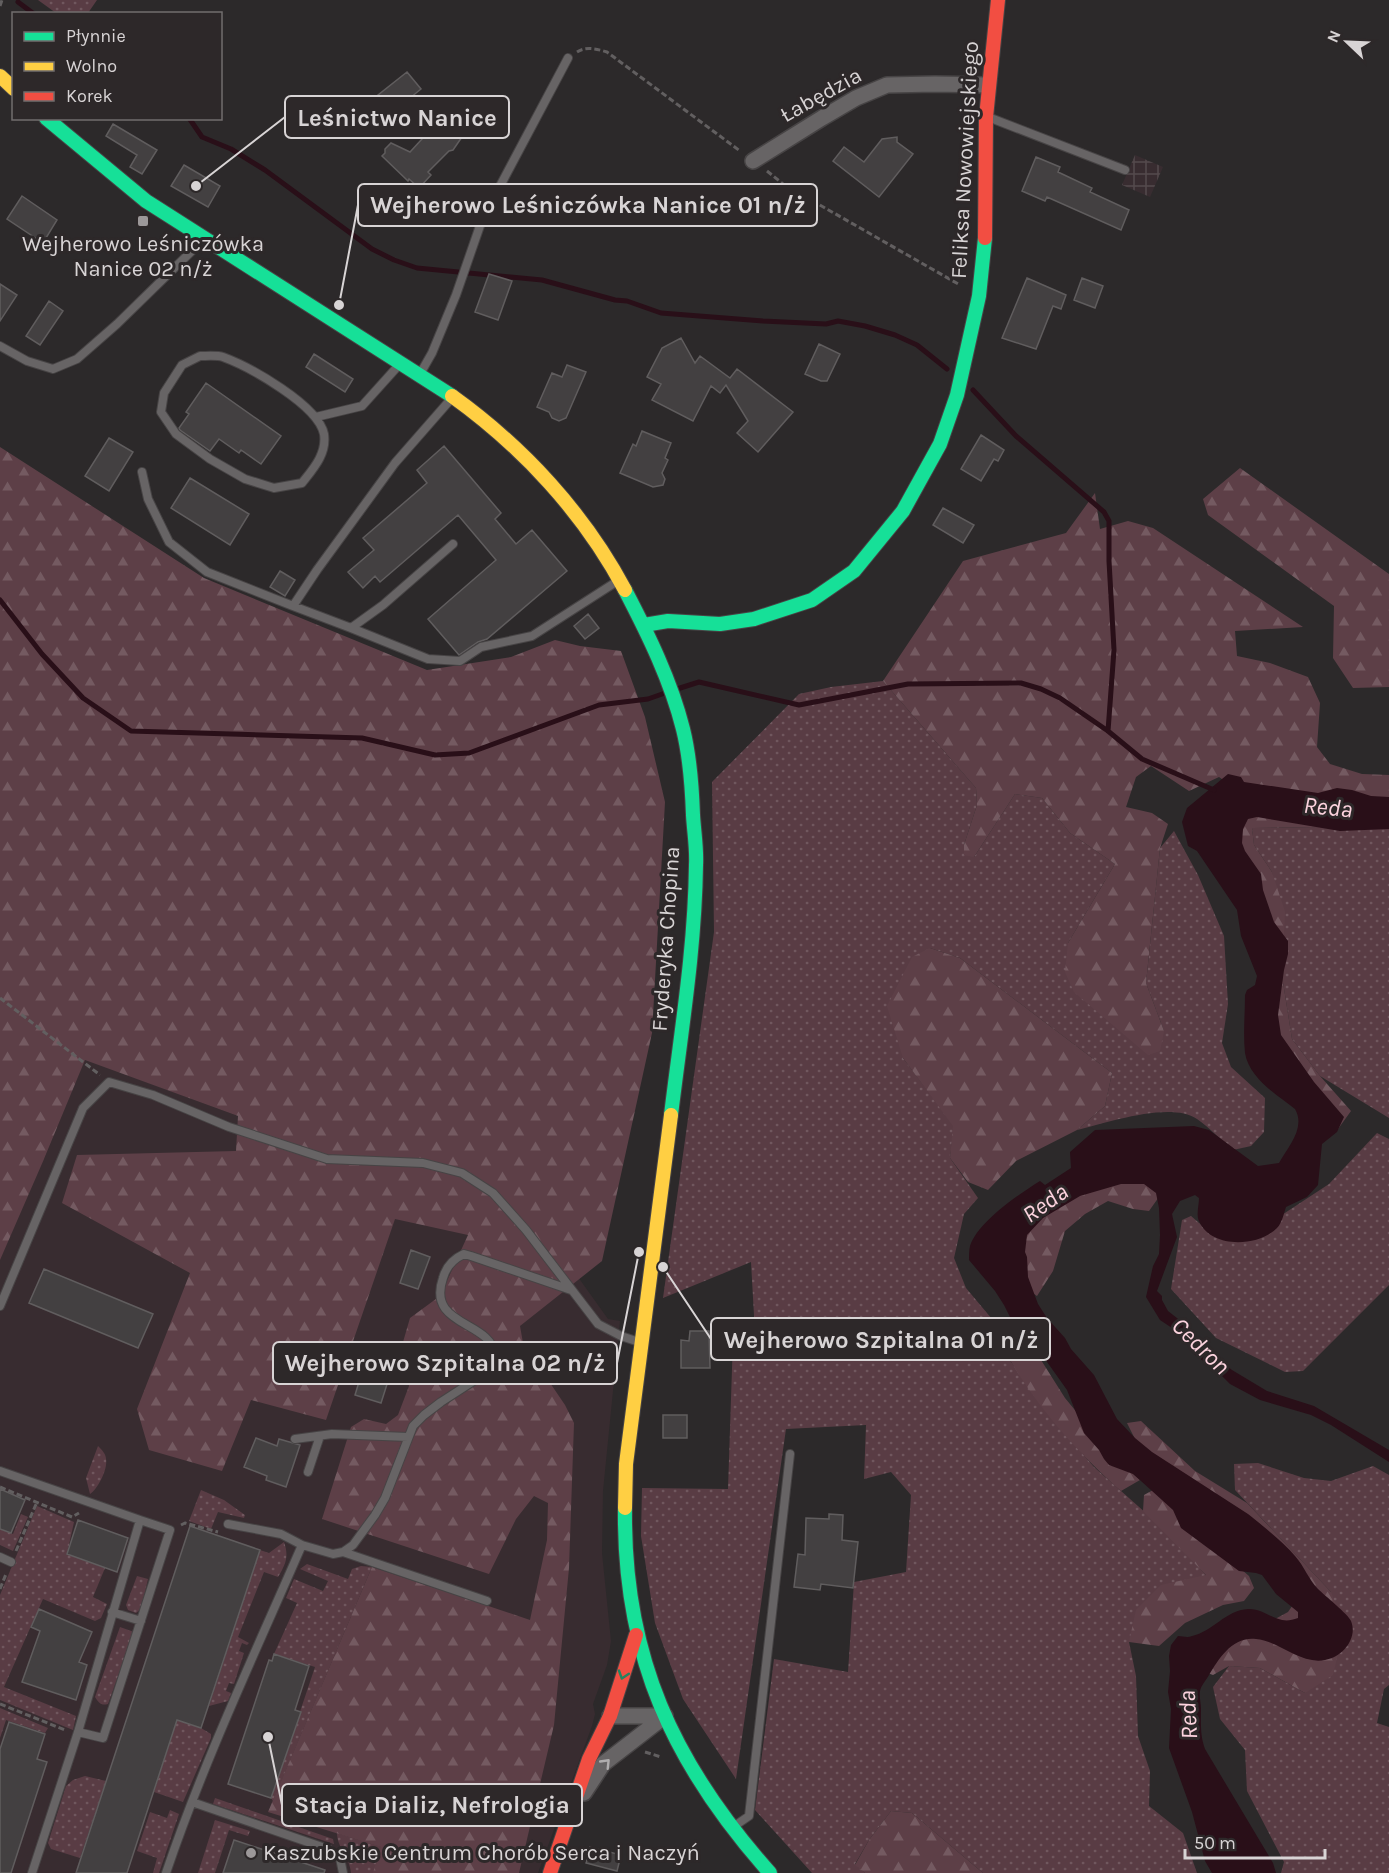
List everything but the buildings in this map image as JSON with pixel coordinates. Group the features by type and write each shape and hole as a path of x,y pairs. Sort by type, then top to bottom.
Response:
{"street":[{"name":"Feliksa Nowowiejskiego","path":"644,625 668,621 720,624 754,619 812,600 854,571 903,511 940,444 957,395 979,296 986,228 988,85 998,0"},
{"path":"0,76 12,87"},
{"name":"Łabędzia","path":"753,161 856,98 887,85 988,85"},
{"name":"Fryderyka Chopina","path":"48,120 146,201 420,375 480,415 512,443 554,486 591,534 620,580 644,625 666,678 683,728 691,778 696,870 688,978 626,1464 624,1534 629,1595 636,1635 664,1716 691,1767 731,1828 762,1868"},
{"path":"550,1873 589,1759 610,1716 636,1635"},
{"path":"610,1716 664,1716"},
{"path":"573,1810 603,1764 664,1716"}],"lane":[{"path":"420,375 432,353 456,295 482,220 568,58"},
{"path":"986,117 1125,170"},
{"path":"0,346 27,361 53,369 77,359 117,324 205,238"},
{"path":"200,356 221,356 292,395 316,417 324,435 321,459 302,483 274,488 245,479 210,459 176,434 161,412 164,393 183,365 200,356"},
{"path":"316,417 362,406 400,363"},
{"path":"293,606 395,463 453,397"},
{"path":"142,472 148,499 169,542 207,572 428,659 460,661 481,647 532,636 620,580"},
{"path":"351,628 383,605 453,544"},
{"path":"0,1306 83,1108 109,1082 153,1095 229,1126 327,1159 423,1163 462,1173 493,1193 526,1230 598,1324 621,1336 641,1342"},
{"path":"228,1524 281,1534 302,1545 333,1554 343,1552 352,1545 385,1498 413,1426 424,1414 489,1371 495,1361 494,1351 488,1339 456,1320 449,1314 442,1302 440,1291 442,1280 445,1271 456,1257 464,1254 471,1256 571,1290"},
{"path":"295,1439 332,1434 408,1437"},
{"path":"308,1472 320,1436"},
{"path":"731,1828 749,1816 790,1454"},
{"path":"0,1471 170,1530 103,1738 78,1732"},
{"path":"32,1873 78,1732 140,1520"},
{"path":"166,1873 192,1802 302,1545"},
{"path":"343,1552 487,1601"},
{"path":"0,1557 11,1562"},
{"path":"112,1612 141,1621"},
{"path":"192,1802 328,1849 340,1858 343,1873"}],"path":[{"path":"0,6 2,0"},
{"path":"0,998 109,1082"},
{"path":"0,1487 72,1516 95,1504"},
{"path":"0,1589 37,1503"},
{"path":"184,1523 212,1530"},
{"path":"0,1704 70,1733 78,1732"}],"shaded area":[{"path":"38,0 97,0 89,12 55,12"},
{"path":"1135,155 1163,167 1150,197 1122,185"},
{"path":"883,681 976,788 977,805 964,845 974,857 1015,794 1042,798 1070,833 1115,864 1068,943 1164,1031 1146,983 1160,848 1174,831 1198,875 1224,936 1228,1004 1222,1043 1231,1067 1265,1098 1264,1132 1251,1146 1233,1150 1197,1119 1171,1112 1138,1115 1077,1130 1105,1106 1112,1073 960,958 930,948 903,1058 954,1126 950,1158 978,1198 964,1214 954,1258 966,1288 997,1325 1009,1359 1045,1410 1094,1467 1156,1522 1206,1575 1129,1642 1136,1676 1138,1736 1150,1771 1149,1806 1183,1833 1197,1873 983,1873 912,1813 891,1811 869,1840 855,1864 865,1873 812,1873 755,1810 774,1659 848,1672 854,1582 906,1572 911,1495 891,1472 864,1479 866,1425 786,1429 736,1779 683,1699 655,1623 641,1536 642,1488 728,1489 733,1339 755,1333 751,1262 663,1298 714,932 712,782 799,694 831,687"},
{"path":"1389,826 1389,1118 1320,1076 1292,1039 1282,976 1272,872 1254,845 1252,828"},
{"path":"85,1059 238,1116 568,1263 608,1319 620,1321 603,1491 602,1553 611,1641 607,1665 593,1704 595,1714 592,1726 538,1873 0,1873 0,1154 44,1159"},
{"path":"1377,1133 1389,1139 1389,1285 1303,1371 1285,1372 1216,1338 1171,1289 1182,1220 1191,1216 1213,1235 1242,1241 1329,1184"},
{"path":"98,1446 105,1455 106,1463 99,1483 90,1494 86,1478"},
{"path":"1258,1463 1304,1478 1331,1481 1373,1466 1389,1475 1389,1685 1384,1689 1377,1723 1389,1727 1389,1873 1281,1873 1284,1862 1247,1791 1245,1750 1220,1719 1213,1687 1229,1666 1260,1668 1305,1693 1331,1592 1235,1490 1234,1464"},
{"path":"201,1490 224,1500 245,1515 244,1518 218,1512 211,1529 189,1521"},
{"path":"37,1506 74,1522 67,1554 105,1568 93,1597 107,1604 101,1618 95,1621 43,1599 4,1687 76,1716 73,1730 0,1700 0,1595"},
{"path":"21,1514 28,1517 13,1551 0,1545 0,1529 13,1534"},
{"path":"284,1542 286,1560 283,1568 278,1577 264,1572 238,1637 249,1643 247,1645 242,1643 239,1651 244,1653 234,1684 229,1683 226,1691 231,1693 228,1701 209,1706 260,1550 269,1553"},
{"path":"307,1564 348,1579 352,1569 361,1566 372,1567 273,1801 271,1798 315,1667 274,1654 297,1603 286,1598 294,1579 323,1591 328,1581 300,1569"},
{"path":"137,1576 148,1579 141,1609 136,1613 128,1610 126,1605"},
{"path":"120,1627 134,1632 108,1704 102,1704 95,1697"},
{"path":"0,1708 48,1728 45,1733 6,1720 0,1738"},
{"path":"177,1720 211,1734 183,1802 154,1792"},
{"path":"85,1776 106,1781 80,1858 51,1849 48,1843 66,1786 73,1780"},
{"path":"215,1798 333,1839 334,1844 213,1804"},
{"path":"170,1810 179,1814 159,1873 153,1873 157,1858 137,1851 150,1812 167,1818"},
{"path":"215,1820 250,1831 248,1836 229,1830 215,1873 198,1873"},
{"path":"337,1833 382,1847 374,1873 351,1873"}],"green space":[{"path":"0,447 204,578 427,670 511,657 555,640 580,646 621,651 645,717 665,802 652,1033 602,1261 520,1326 523,1343 565,1405 574,1423 569,1568 554,1725 519,1873 373,1873 381,1847 268,1812 372,1567 530,1620 547,1540 548,1503 534,1496 516,1519 489,1574 322,1519 351,1427 364,1419 386,1424 398,1415 409,1386 401,1349 410,1318 440,1296 468,1235 395,1219 326,1420 251,1400 222,1471 149,1450 137,1409 190,1273 62,1203 77,1155 236,1151 238,1116 85,1060 0,1260"},
{"path":"1240,468 1389,574 1389,687 1353,688 1333,658 1334,606 1208,515 1203,499"},
{"path":"1095,493 1100,529 1128,521 1153,528 1303,627 1235,631 1237,656 1270,663 1308,677 1320,703 1317,747 1330,764 1362,774 1389,775 1389,826 1252,828 1254,845 1272,872 1285,912 1282,976 1292,1039 1351,1111 1338,1129 1288,1073 1233,841 1244,794 1219,777 1189,791 1151,766 1136,777 1126,807 1152,813 1168,824 1160,848 1146,983 1164,1031 1160,1051 1148,1055 1074,992 1065,972 1068,943 1115,864 1070,833 1042,798 1015,794 974,857 964,855 964,845 977,805 976,788 883,681 963,561 1066,533"},
{"path":"930,948 960,958 1112,1073 1105,1106 1077,1130 1016,1161 988,1190 968,1182 950,1158 953,1126 903,1058 887,1006 912,957"},
{"path":"1178,1170 1149,1211 1133,1209 1108,1201 1085,1214 1065,1231 1053,1271 1037,1296 1014,1280 1019,1198"},
{"path":"1007,1321 1029,1341 1065,1398 1111,1454 1140,1480 1121,1491 1061,1430 1033,1396 1008,1356 997,1325"},
{"path":"1141,1421 1195,1471 1247,1503 1331,1592 1344,1627 1333,1675 1305,1693 1260,1668 1229,1666 1213,1675 1202,1671 1213,1653 1288,1612 1299,1596 1135,1439 1127,1423"},
{"path":"1153,1490 1249,1576 1254,1588 1244,1601 1223,1605 1185,1623 1159,1646 1129,1642 1136,1610 1161,1585 1206,1575 1143,1511 1144,1495"},
{"path":"891,1811 912,1813 983,1873 865,1873 855,1865 869,1840"}],"water":[{"path":"1228,774 1241,777 1244,782 1318,793 1337,788 1371,796 1389,797 1389,829 1340,831 1257,817 1248,819 1243,829 1242,843 1261,874 1263,890 1274,922 1288,941 1278,1015 1281,1035 1314,1082 1344,1117 1337,1132 1322,1144 1318,1185 1307,1197 1286,1207 1279,1226 1269,1234 1247,1242 1224,1241 1205,1230 1199,1221 1199,1198 1195,1195 1180,1201 1172,1214 1177,1237 1157,1291 1162,1296 1168,1311 1182,1322 1205,1349 1232,1370 1267,1391 1314,1406 1389,1450 1389,1462 1311,1415 1260,1400 1230,1384 1195,1355 1191,1347 1172,1328 1160,1320 1146,1297 1153,1266 1159,1254 1159,1208 1156,1193 1144,1184 1121,1184 1080,1196 1043,1218 1027,1235 1025,1252 1028,1277 1038,1304 1071,1349 1094,1375 1117,1419 1152,1452 1248,1514 1273,1534 1295,1556 1318,1589 1351,1621 1352,1634 1347,1646 1338,1655 1325,1660 1307,1659 1265,1641 1248,1639 1240,1641 1222,1655 1201,1689 1201,1729 1205,1749 1273,1863 1276,1873 1212,1873 1205,1861 1192,1812 1169,1748 1171,1709 1168,1692 1169,1656 1171,1645 1178,1636 1188,1637 1199,1634 1240,1610 1255,1609 1284,1620 1298,1618 1298,1612 1276,1594 1262,1575 1239,1571 1181,1528 1173,1510 1133,1474 1109,1465 1084,1433 1067,1390 1030,1338 1015,1327 995,1291 969,1260 970,1246 974,1237 990,1218 1040,1181 1045,1185 1071,1168 1070,1152 1095,1130 1194,1126 1209,1130 1258,1166 1279,1163 1291,1144 1298,1123 1295,1109 1258,1078 1245,1053 1245,995 1247,990 1255,985 1257,976 1241,936 1237,910 1197,851 1188,846 1182,822 1187,808"}],"waterway":[{"path":"18,2 31,12"},
{"path":"190,120 202,137 231,149 265,170 372,249 417,268 542,280 615,300 627,301 661,313 826,324 838,321 865,326 895,335 917,345 947,369"},
{"path":"973,390 1016,436 1104,512 1109,521 1114,650 1108,731"},
{"path":"0,600 42,654 83,698 131,731 362,738 435,755 469,753 599,705 648,699 665,693"},
{"path":"677,689 699,682 799,705 908,684 1021,683 1060,698 1108,731 1142,759 1214,790"}],"traffic: fast":[{"path":"48,120 146,201 452,396"},
{"path":"644,625 668,621 720,624 754,619 812,600 854,571 903,511 940,444 957,395 979,296 985,238"},
{"path":"625,590 672,693 685,740 691,782 696,853 695,896 687,990 671,1115"},
{"path":"625,1508 627,1562 633,1612 644,1660 660,1705 681,1749 706,1791 770,1873"}],"traffic: slow":[{"path":"0,76 12,87"},
{"path":"452,396 503,437 550,483 591,534 625,590"},
{"path":"625,1508 626,1464 671,1115"}],"traffic: jam":[{"path":"985,238 986,117 998,0"},
{"path":"550,1873 589,1759 610,1716 636,1635"}],"place":[{"name":"Leśnictwo Nanice","path":"196,186"},
{"name":"Wejherowo Leśniczówka Nanice 02 n/ż","path":"143,221"},
{"name":"Wejherowo Leśniczówka Nanice 01 n/ż","path":"339,305"},
{"name":"Wejherowo Szpitalna 02 n/ż","path":"639,1252"},
{"name":"Wejherowo Szpitalna 01 n/ż","path":"663,1267"},
{"name":"Stacja Dializ, Nefrologia","path":"268,1737"},
{"name":"Kaszubskie Centrum Chorób Serca i Naczyń","path":"251,1853"}],"water label":[{"name":"Reda","path":"1328,807"},
{"name":"Reda","path":"1045,1203"},
{"name":"Cedron","path":"1201,1346"},
{"name":"Reda","path":"1188,1715"}]}
